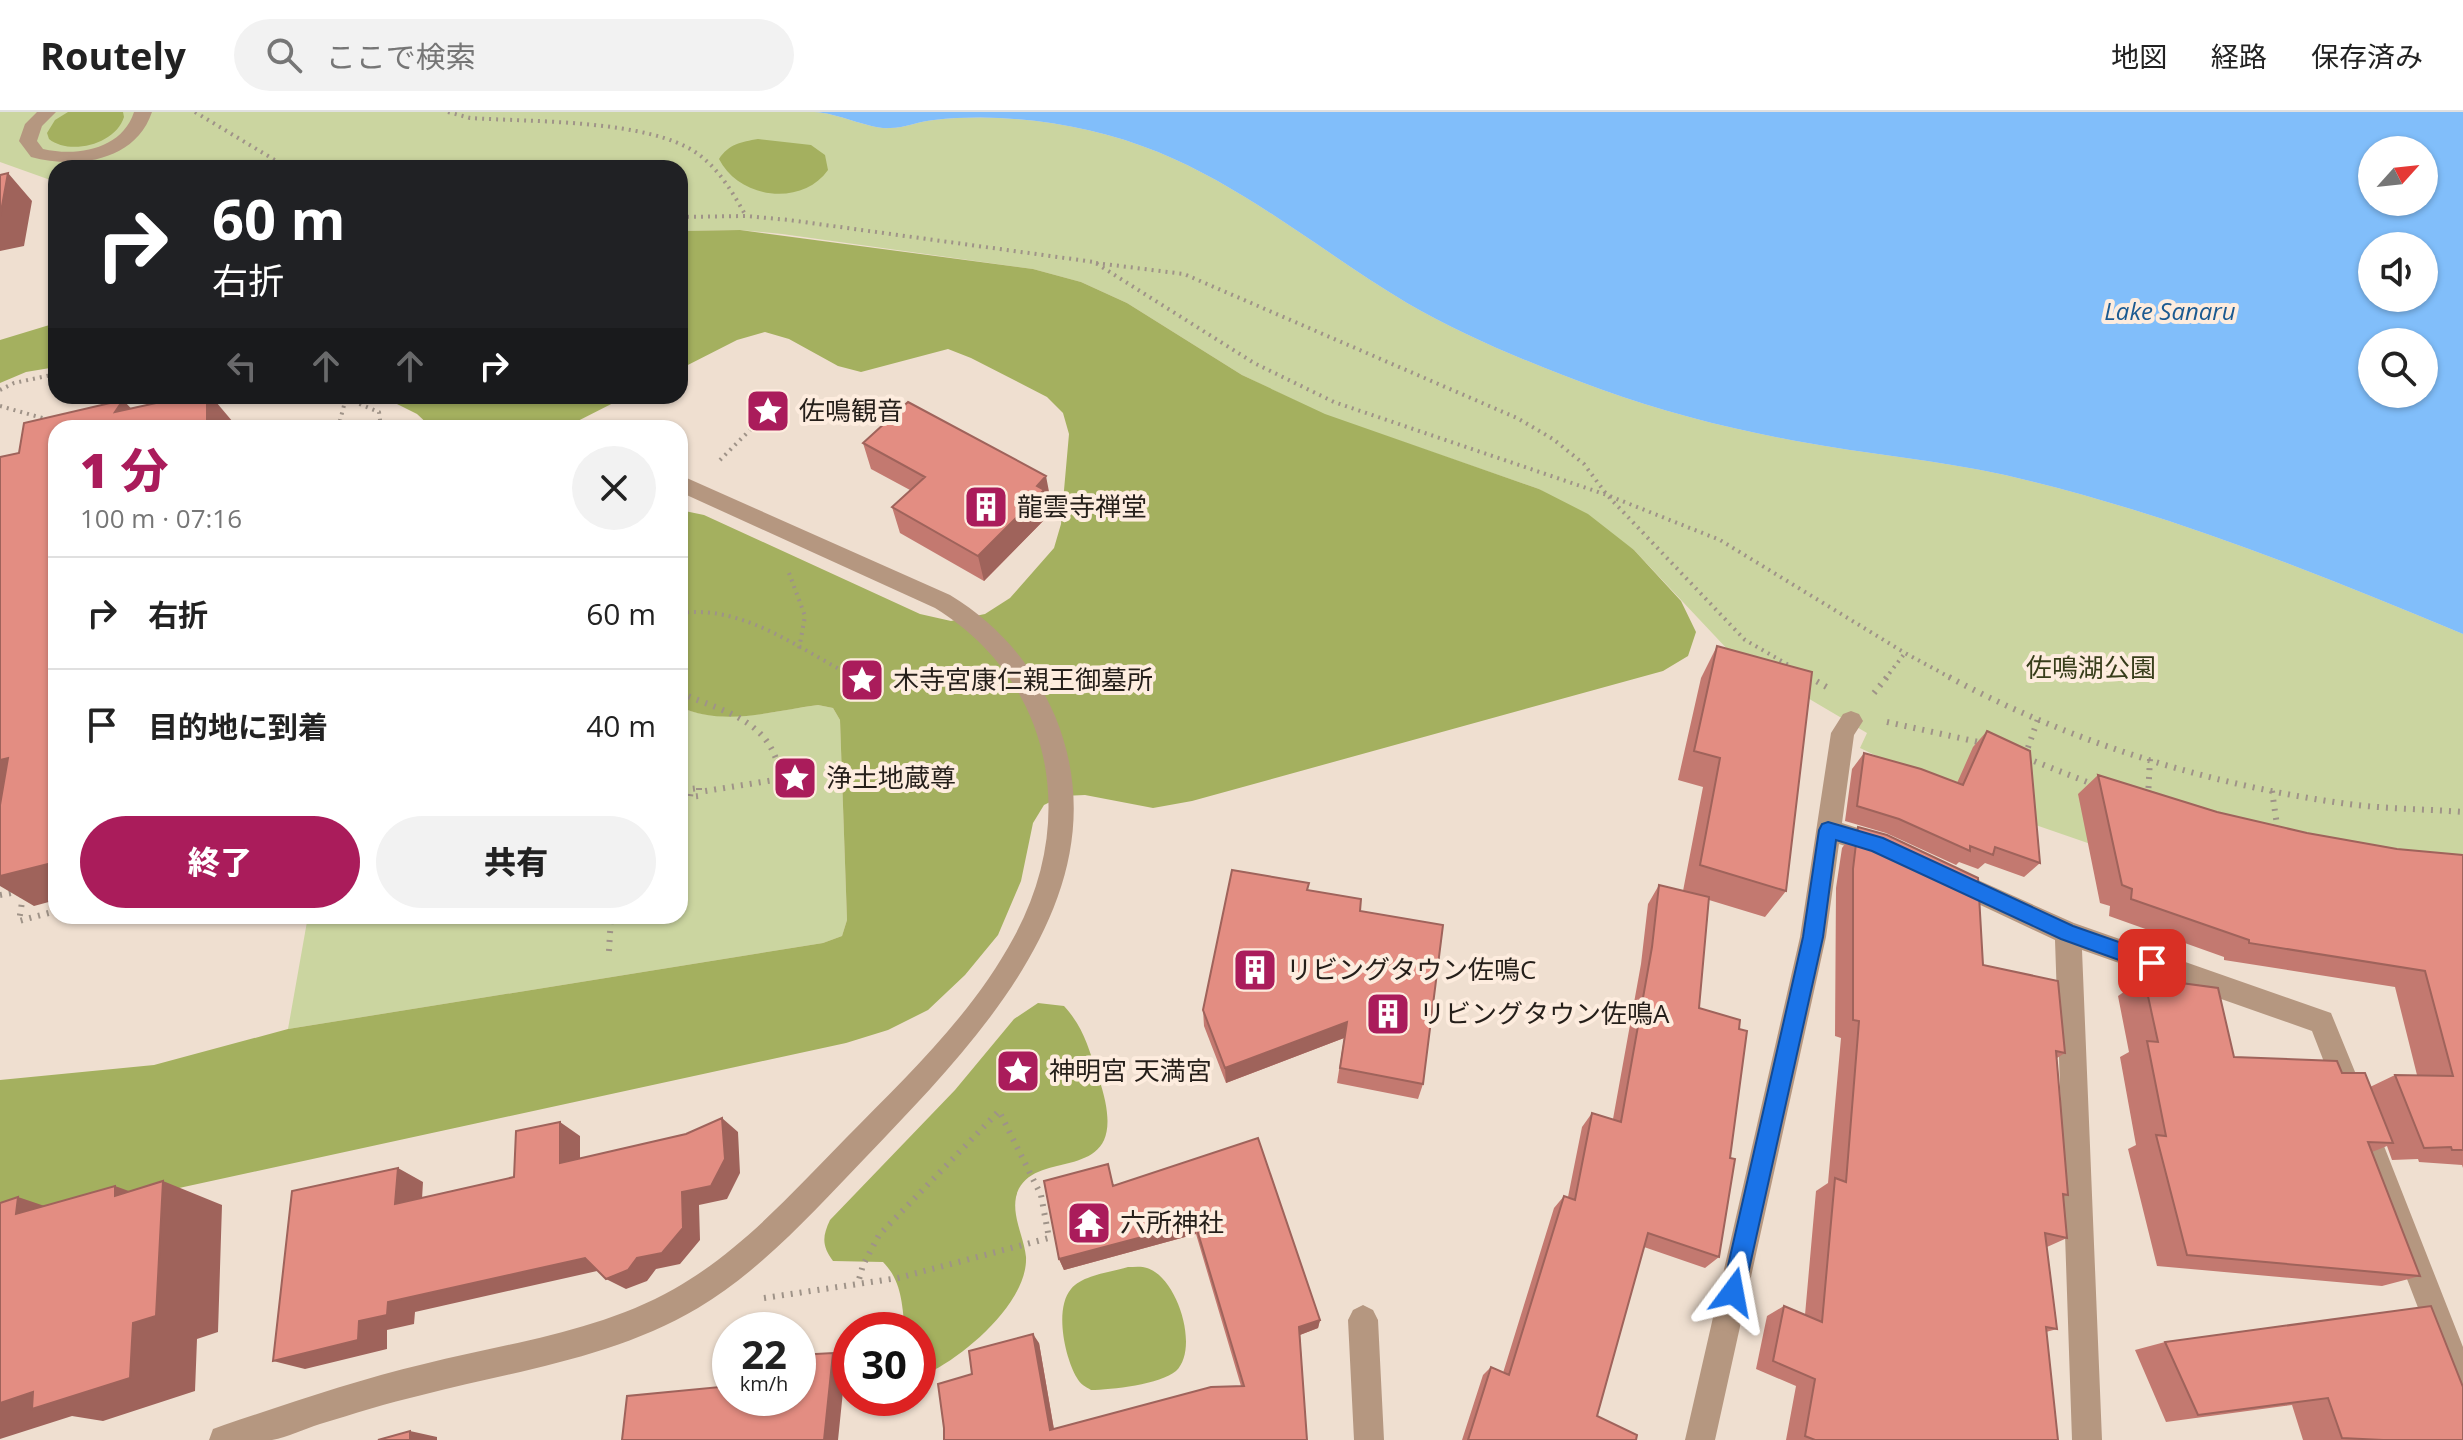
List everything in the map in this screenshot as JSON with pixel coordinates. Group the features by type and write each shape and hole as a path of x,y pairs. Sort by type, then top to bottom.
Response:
{"street":[{"path":"47,112 34,124 28,141 37,153 61,159 91,155 119,143 139,126 143,112"},
{"path":"224,1440 283,1430 417,1380 626,1327 686,1298 740,1261 931,1070 987,1003 1025,946 1050,887 1062,828 1060,772 1046,721 1023,675 989,636 948,605 688,487"},
{"path":"1700,1440 1813,937 1843,733 1856,714"},
{"path":"1828,830 1876,844 1904,857"},
{"path":"1931,869 2068,933 2322,1022 2463,1385"},
{"path":"2068,933 2087,1440"},
{"path":"1363,1320 1369,1440"}],"path":[{"path":"195,112 275,160"},
{"path":"448,112 470,118 641,132 669,139 692,149 709,164 736,196 746,216"},
{"path":"688,217 746,216 1094,262 1196,279 1517,418 1553,439 1584,464 1607,495 1745,640 1856,714 1893,726 1991,744"},
{"path":"1094,262 1254,363 1334,402 1607,495 1720,540 1905,653 1972,689 2038,719 2150,759 2272,791 2350,804 2463,812"},
{"path":"0,390 14,383 48,376"},
{"path":"360,404 379,412 380,420"},
{"path":"0,406 52,420"},
{"path":"688,484 753,427"},
{"path":"772,524 805,616 799,649"},
{"path":"688,611 697,608 729,614 843,671"},
{"path":"1856,714 1905,653"},
{"path":"688,697 757,728 773,742 781,760 781,779 699,792 699,788 691,789 688,793"},
{"path":"2025,757 2038,719"},
{"path":"2013,753 2096,785"},
{"path":"2135,798 2148,802 2150,759"},
{"path":"2264,834 2279,837 2272,791"},
{"path":"0,895 23,892 19,921 48,913"},
{"path":"609,951 611,924"},
{"path":"747,1301 898,1278 1049,1238 1041,1195 999,1111 879,1235 863,1265 858,1283"}],"green space":[{"name":"佐鳴湖公園","path":"0,112 814,112 882,128 962,118 1019,119 1076,127 1132,142 1223,184 1430,316 1502,350 1600,389 1747,431 2005,475 2122,506 2237,545 2463,634 2463,928 2215,887 1986,808 1860,748 1867,733 1730,652 1634,550 1539,489 1325,415 1242,375 1127,303 1081,282 1033,269 782,234 740,230 688,231 688,160 48,160 48,179 0,162"},
{"path":"68,112 123,112 124,117 112,134 102,140 80,147 68,147 49,139 47,133 55,120"},
{"path":"758,139 811,145 825,155 828,170 817,182 803,190 771,193 755,190 728,172 719,159 736,144"},
{"path":"740,230 1033,269 1081,282 1127,303 1242,375 1325,414 1539,489 1588,514 1634,550 1681,601 1696,632 1688,656 1663,671 1192,801 1153,808 1085,795 1062,796 1044,805 1033,823 1021,881 998,935 965,975 928,1010 888,1030 846,1043 0,1227 0,1080 154,1065 288,1029 823,943 842,936 847,920 840,720 833,708 818,705 731,717 688,710 688,512 704,515 920,614 951,621 985,614 1010,598 1054,548 1061,524 1069,434 1063,413 1047,397 948,349 861,372 838,366 789,339 765,332 737,340 688,365 688,231"},
{"path":"48,325 48,368 26,372 0,383 0,340"},
{"path":"397,404 611,404 580,420 423,420"},
{"path":"818,705 833,708 840,720 847,920 842,936 823,943 288,1029 307,924 688,924 688,710 713,716 766,713"},
{"path":"1038,1003 1064,1006 1071,1014 1081,1030 1098,1076 1107,1114 1105,1138 1094,1152 1025,1180 1015,1204 1026,1257 1018,1290 979,1337 936,1369 936,1312 902,1312 894,1277 883,1262 833,1261 825,1246 826,1231 830,1220 955,1090 1014,1019"},
{"path":"1128,1267 1147,1268 1158,1274 1176,1298 1185,1331 1183,1360 1169,1376 1148,1383 1091,1390 1078,1380 1069,1358 1062,1321 1066,1298 1082,1280"}],"water":[{"name":"Lake Sanaru","path":"814,112 2463,112 2463,634 2237,545 2122,506 2005,475 1747,431 1600,389 1502,350 1430,316 1223,184 1132,142 1076,127 1019,119 962,118 901,127 874,126"}],"building":[{"path":"8,173 0,217 0,175"},
{"name":"龍雲寺禅堂","path":"908,402 1046,476 1037,486 1044,490 978,556 892,507 925,477 863,443"},
{"path":"106,404 120,404 115,412 152,404 207,404 207,420 48,420 48,864 0,876 0,805 8,758 0,760 0,457 19,453 24,423"},
{"path":"1717,646 1812,672 1786,891 1700,865 1720,758 1694,751"},
{"path":"1987,731 2030,751 2040,863 1995,847 1993,855 1970,846 1970,851 1899,819 1857,806 1864,753 1963,785"},
{"path":"2098,775 2217,812 2307,833 2397,849 2463,855 2463,1150 2424,1148 2395,1075 2453,1076 2425,971 2249,943 2249,940 2131,899 2132,889 2122,885"},
{"path":"1858,827 1887,835 1978,878 1983,965 2058,981 2065,1053 2056,1051 2068,1195 2063,1194 2067,1238 2045,1233 2057,1329 2046,1327 2058,1440 1815,1440 1805,1436 1815,1379 1773,1361 1784,1306 1822,1322 1835,1178 1846,1182 1859,1021 1853,1020 1853,869"},
{"path":"1232,870 1309,883 1307,890 1361,899 1360,911 1443,925 1423,1084 1340,1068 1347,1022 1225,1068 1203,1010"},
{"path":"1659,885 1709,897 1699,1008 1740,1020 1739,1029 1747,1031 1730,1158 1735,1159 1719,1257 1648,1233 1597,1416 1637,1435 1636,1440 1468,1440 1491,1367 1509,1375 1564,1196 1575,1200 1592,1113 1621,1122 1652,947"},
{"path":"2144,978 2218,988 2234,1057 2337,1061 2342,1073 2365,1073 2393,1143 2368,1142 2420,1276 2187,1255 2156,1135 2166,1136 2147,1041 2158,1042"},
{"path":"722,1118 725,1159 711,1186 682,1192 683,1228 662,1253 637,1258 628,1270 606,1279 585,1258 388,1302 387,1315 359,1321 358,1340 273,1361 292,1191 398,1168 395,1204 514,1177 516,1131 560,1122 560,1163 686,1134"},
{"path":"1258,1138 1320,1320 1299,1327 1307,1440 944,1440 938,1384 972,1374 969,1351 1033,1334 1050,1430 1211,1387 1244,1386 1195,1223 1059,1259 1044,1181 1108,1164 1113,1186"},
{"path":"163,1181 156,1316 133,1323 130,1378 32,1409 33,1392 0,1403 0,1203 18,1197 16,1214 115,1186 115,1196"},
{"path":"2431,1306 2463,1387 2463,1440 2342,1438 2328,1398 2198,1415 2165,1342"},
{"path":"832,1353 824,1440 622,1440 627,1396 712,1388 712,1416 816,1416 816,1354"},
{"path":"410,1431 410,1440 378,1440"}],"place":[{"name":"佐鳴観音","path":"768,411"},
{"name":"龍雲寺禅堂","path":"986,507"},
{"name":"木寺宮康仁親王御墓所","path":"862,680"},
{"name":"浄土地蔵尊","path":"795,778"},
{"name":"リビングタウン佐鳴C","path":"1255,970"},
{"name":"リビングタウン佐鳴A","path":"1388,1014"},
{"name":"神明宮 天満宮","path":"1018,1071"},
{"name":"六所神社","path":"1089,1223"}],"route":[{"path":"1733,1292 1813,937 1828,830 1876,844 2068,933 2152,963"}]}
